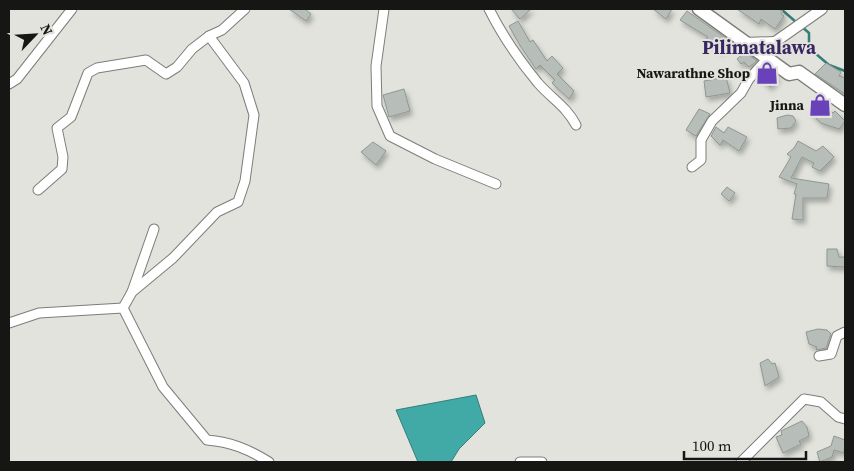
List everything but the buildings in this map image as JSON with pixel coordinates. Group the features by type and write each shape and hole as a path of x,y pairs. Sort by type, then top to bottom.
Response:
{"highway":[{"path":"699,9 789,74 799,72 845,105"}],"main road":[{"path":"767,59 775,42 822,9"},
{"path":"746,43 775,42"}],"street":[{"path":"9,84 17,79 72,9"},
{"path":"38,190 62,169 63,157 57,128 71,117 88,73 97,68 146,60 166,74 177,67 192,49 209,36 222,30 245,9"},
{"path":"384,9 376,66 377,106 390,136 435,159 496,184"},
{"path":"489,9 518,56 538,83 569,111 576,125"},
{"path":"132,292 173,258 218,212 238,202 245,181 254,115 244,83 209,36"},
{"path":"692,168 701,160 701,140 712,120 741,93 749,79 767,59"},
{"path":"123,308 132,292 154,228"},
{"path":"9,323 39,313 123,308"},
{"path":"123,308 163,387 207,440 224,441 247,448 268,462"},
{"path":"819,356 831,354 837,336 845,332"},
{"path":"741,462 804,399 821,402 838,417 845,418"},
{"path":"520,462 542,462"}],"water":[{"path":"476,395 485,423 459,449 451,462 418,462 396,410"}],"waterway":[{"path":"781,9 796,22"},
{"path":"801,26 809,33 809,48 829,65 845,71"}],"place":[{"name":"Nawarathne Shop","path":"767,73"},
{"name":"Jinna","path":"820,105"}],"district":[{"name":"Pilimatalawa","path":"759,47"}]}
